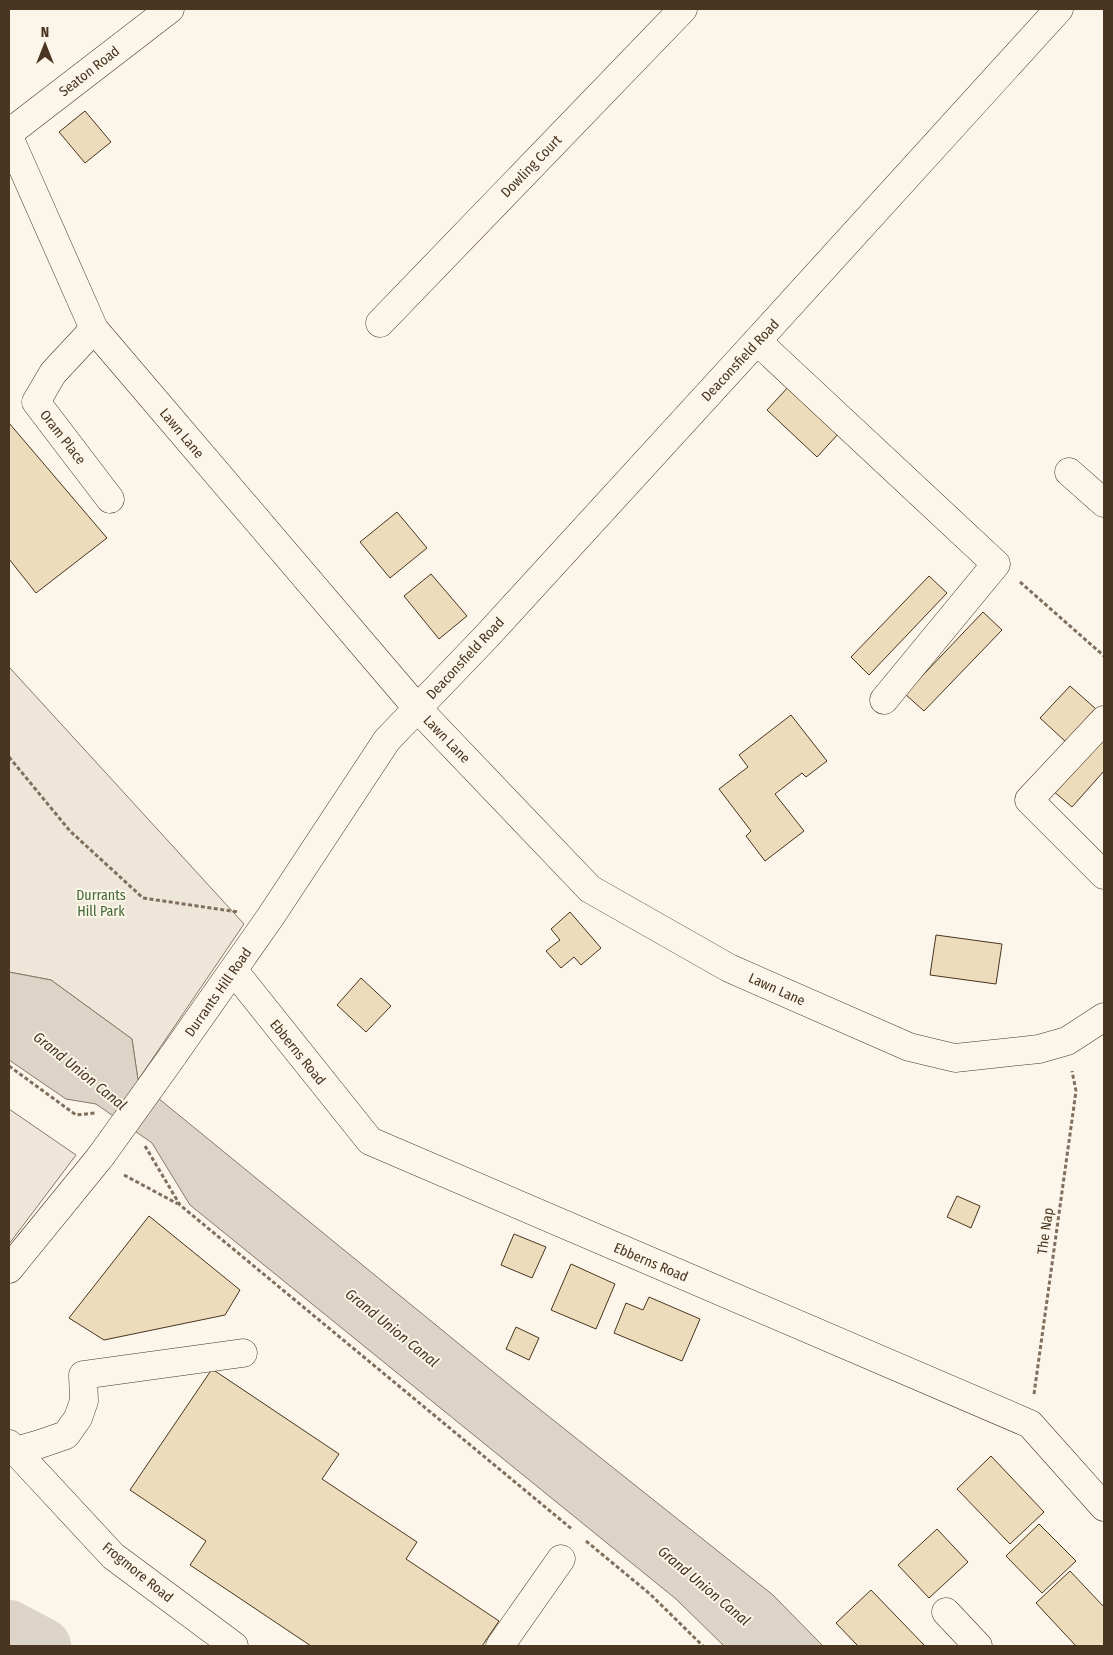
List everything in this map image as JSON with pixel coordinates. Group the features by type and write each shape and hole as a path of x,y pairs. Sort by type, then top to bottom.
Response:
{"street":[{"name":"Seaton Road","path":"9,133 170,9"},
{"name":"Dowling Court","path":"380,323 683,9"},
{"name":"Deaconsfield Road","path":"418,709 1059,9"},
{"name":"Lawn Lane","path":"9,137 94,329 418,709 590,889 730,968 909,1047 955,1058 1039,1049 1067,1041 1099,1028"},
{"name":"Oram Place","path":"94,329 53,373 36,402 110,499"},
{"path":"757,341 996,564 884,700"},
{"path":"1069,472 1104,503"},
{"name":"Durrants Hill Road","path":"9,1269 101,1156 234,971 387,740 418,709"},
{"path":"1104,720 1028,800 1104,875"},
{"name":"Ebberns Road","path":"234,971 370,1141 1030,1424 1104,1507"},
{"path":"12,1447 40,1444 66,1435 78,1418 84,1402 82,1375 243,1353"},
{"name":"Frogmore Road","path":"12,1447 113,1556 234,1646"},
{"path":"500,1646 560,1559"},
{"path":"946,1612 978,1646"}],"path":[{"path":"996,564 1018,580 1104,656"},
{"path":"9,757 70,831 143,898 271,916"},
{"name":"The Nap","path":"1030,1424 1076,1090 1067,1041"},
{"path":"9,1066 76,1115 99,1113"},
{"path":"144,1145 180,1205"},
{"path":"123,1174 180,1205 575,1532"},
{"path":"583,1538 650,1594 703,1646"}],"green space":[{"name":"Durrants Hill Park","path":"9,667 244,924 138,1080 132,1039 51,980 9,972"},
{"path":"9,1109 76,1155 9,1244"}],"water":[{"name":"Grand Union Canal","path":"9,972 51,980 132,1039 138,1080 158,1098 513,1388 773,1595 823,1646 724,1646 676,1599 190,1205 152,1143 96,1104 66,1099 9,1060"}],"building":[{"path":"85,111 111,142 85,163 59,132"},
{"path":"790,385 840,432 817,457 767,410"},
{"path":"9,423 107,538 36,593 9,559"},
{"path":"397,512 427,548 390,578 360,542"},
{"path":"431,574 467,616 439,639 404,596"},
{"path":"929,576 947,593 869,675 851,657"},
{"path":"983,612 1002,630 924,711 905,694"},
{"path":"1070,686 1096,709 1066,742 1040,718"},
{"path":"791,715 827,761 806,777 802,773 775,794 804,831 765,861 746,836 751,831 719,789 748,767 739,755"},
{"path":"1104,735 1104,771 1072,807 1052,790"},
{"path":"570,912 601,948 581,965 574,957 561,968 546,951 560,940 551,929"},
{"path":"936,935 1002,944 996,984 930,975"},
{"path":"361,978 391,1006 366,1032 337,1005"},
{"path":"957,1196 980,1206 971,1228 947,1217"},
{"path":"149,1216 240,1290 225,1315 104,1340 69,1318"},
{"path":"514,1234 546,1247 532,1278 501,1265"},
{"path":"571,1264 615,1284 596,1329 551,1310"},
{"path":"649,1297 700,1319 682,1361 614,1333 626,1303 643,1310"},
{"path":"516,1327 539,1338 529,1360 506,1349"},
{"path":"212,1369 339,1454 322,1479 417,1542 406,1559 499,1621 482,1646 311,1646 190,1565 206,1541 130,1490"},
{"path":"991,1456 1044,1512 1010,1544 957,1489"},
{"path":"1039,1524 1076,1561 1042,1593 1006,1556"},
{"path":"937,1529 968,1562 929,1598 898,1565"},
{"path":"1070,1571 1104,1607 1104,1644 1102,1646 1076,1646 1036,1603"},
{"path":"871,1590 925,1646 858,1646 836,1623"}],"waterway":[{"path":"9,1628 43,1646"}]}
